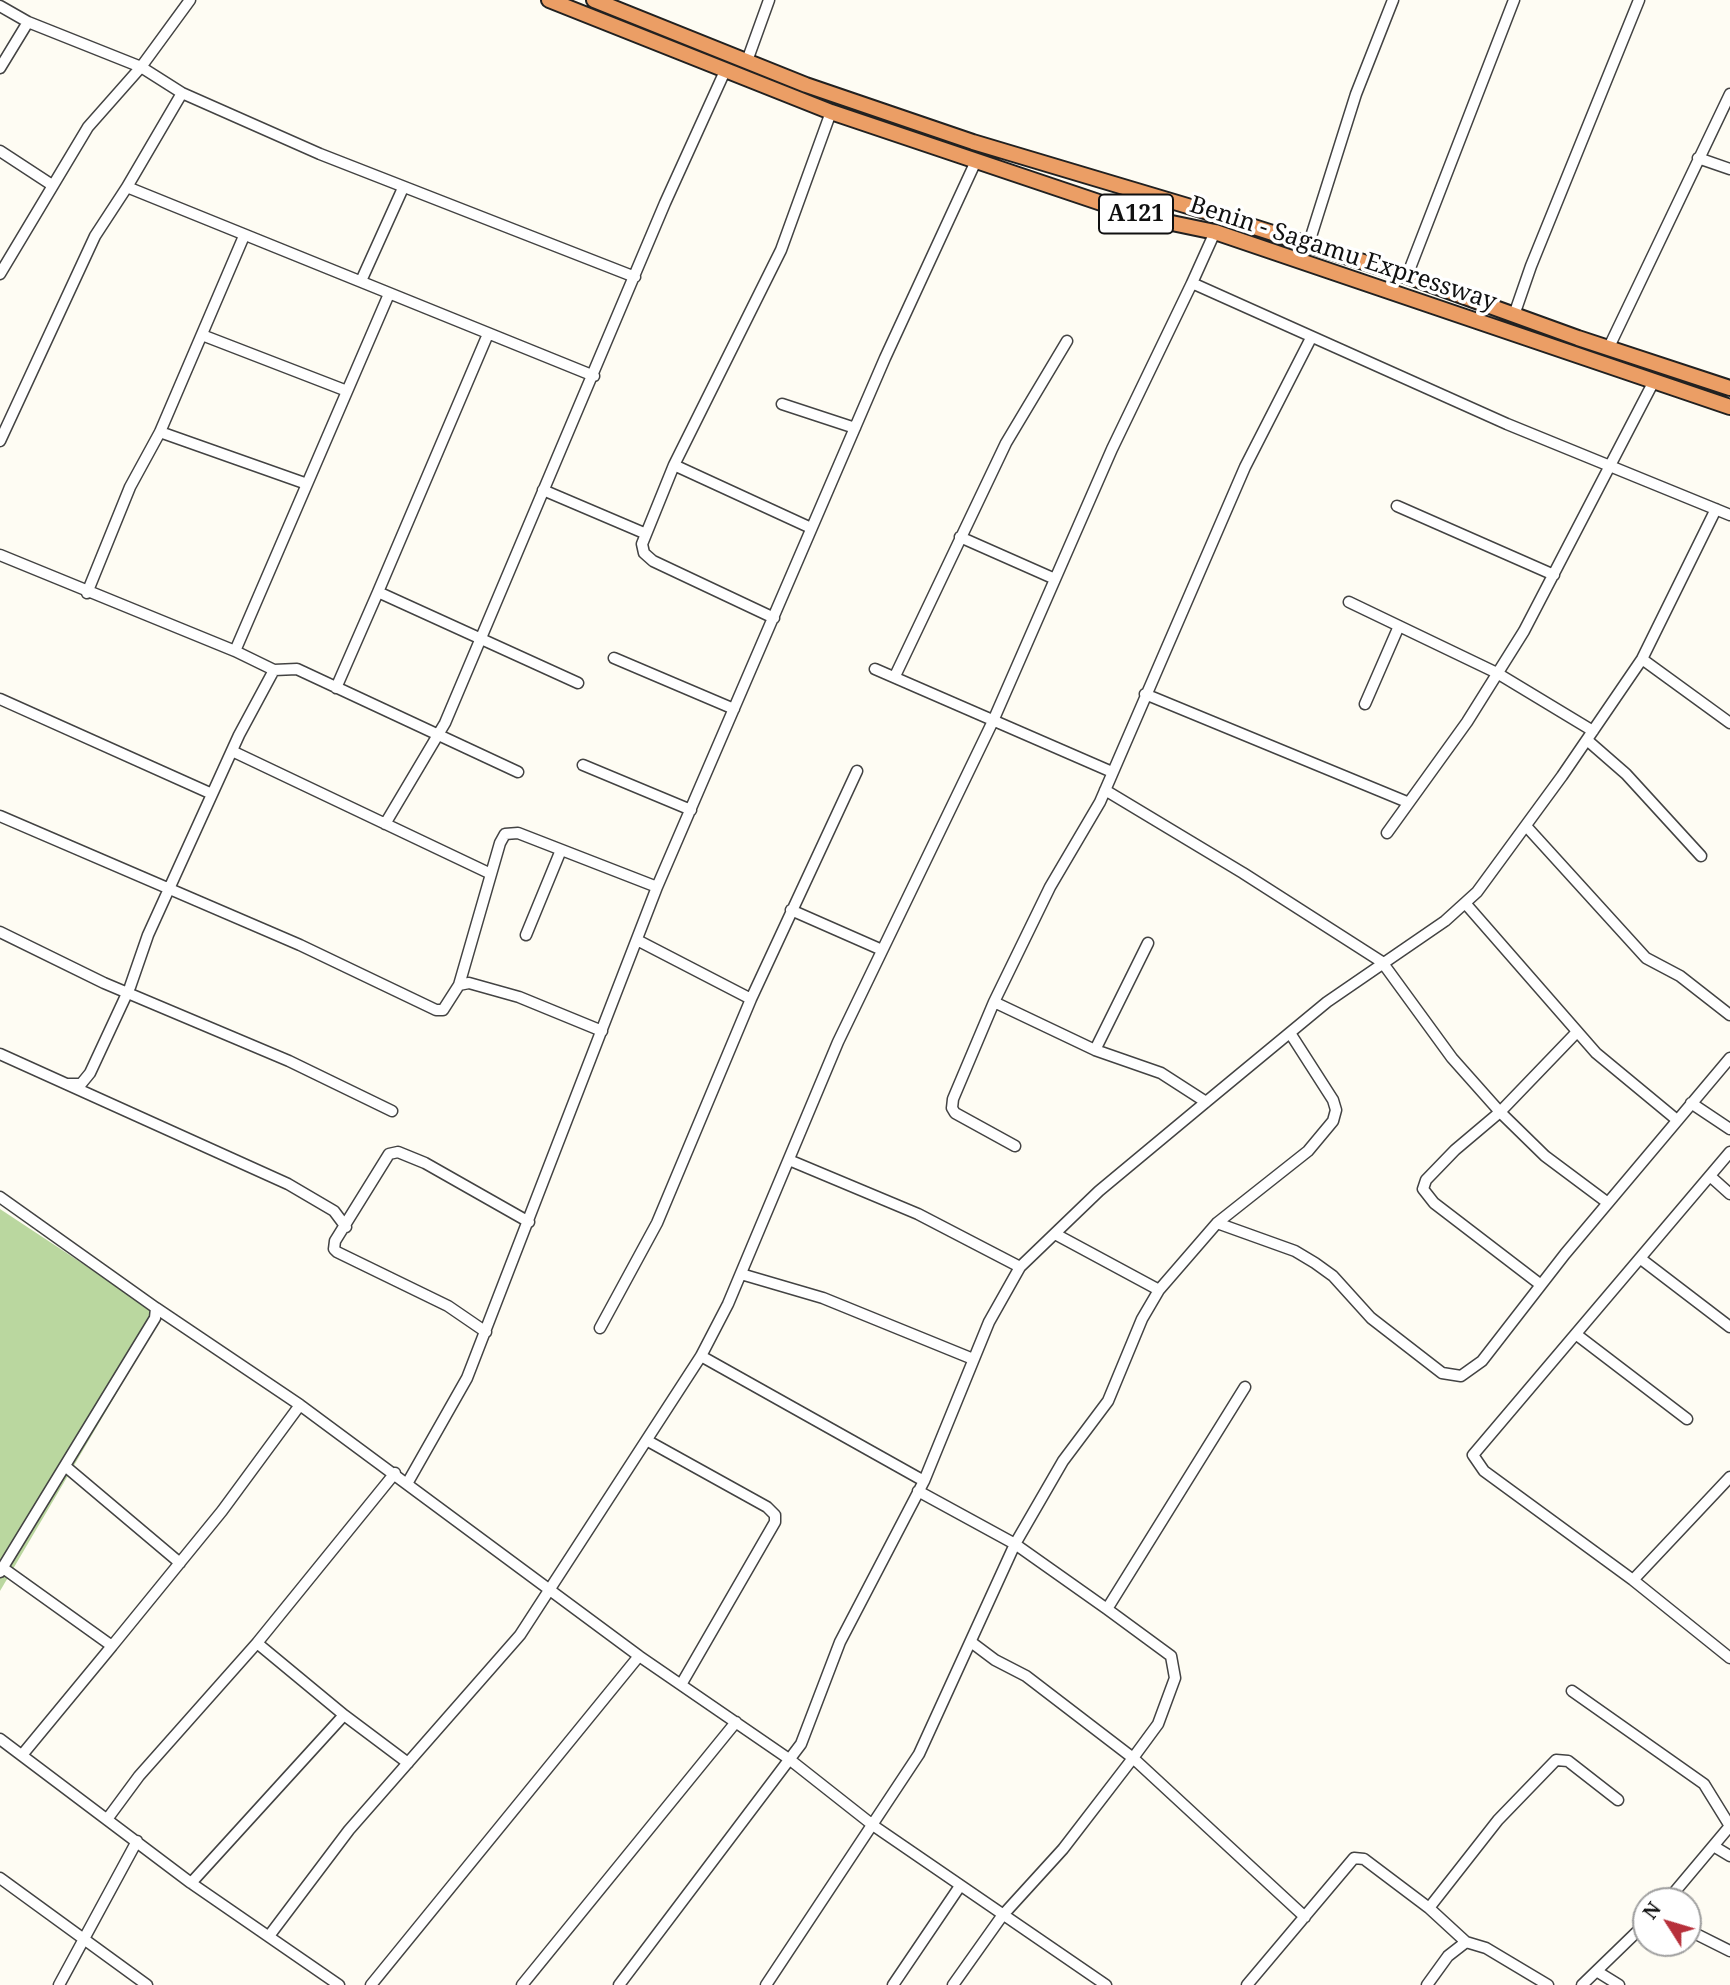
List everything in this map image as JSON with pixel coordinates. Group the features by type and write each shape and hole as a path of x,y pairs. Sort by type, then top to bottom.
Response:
{"highway":[{"name":"Benin - Sagamu Expressway","path":"549,0 831,112 1143,217 1215,232 1730,407"},
{"name":"A121","path":"594,0 806,85 973,142 1201,210 1407,276 1730,388"}],"street":[{"path":"0,274 88,127 141,67 190,0"},
{"path":"747,61 769,0"},
{"path":"1308,246 1356,94 1393,0"},
{"path":"1407,276 1514,0"},
{"path":"1514,315 1639,0"},
{"path":"0,6 28,22 141,67 182,93 403,188 462,208 635,277"},
{"path":"0,68 28,22"},
{"path":"385,824 438,736 725,71"},
{"path":"0,441 94,236 127,187 182,93"},
{"path":"1609,347 1730,94"},
{"path":"774,618 653,561 644,553 644,533 674,465 781,250 831,112"},
{"path":"0,151 52,185"},
{"path":"1698,158 1730,169"},
{"path":"408,1482 458,1397 486,1332 657,887 811,528 976,161"},
{"path":"127,187 594,376"},
{"path":"361,281 403,188"},
{"path":"269,1936 349,1830 520,1635 701,1356 741,1273 838,1042 993,721 1112,449 1215,232"},
{"path":"87,593 130,487 160,432 244,236"},
{"path":"1192,283 1311,338 1730,515"},
{"path":"235,651 389,294"},
{"path":"336,688 488,334"},
{"path":"202,335 347,391"},
{"path":"1015,1146 955,1113 952,1108 994,1002 1051,887 1105,790 1245,467 1311,338"},
{"path":"895,676 1006,443 1067,341"},
{"path":"1387,833 1466,722 1497,673 1613,466 1654,380"},
{"path":"782,404 855,428"},
{"path":"160,432 307,484"},
{"path":"674,465 811,528"},
{"path":"543,490 644,533"},
{"path":"1397,506 1554,575"},
{"path":"619,1985 801,1744 840,1642 924,1481 989,1322 1020,1267 1099,1191 1290,1032 1382,962 1446,921 1465,904 1525,827 1642,659 1716,509"},
{"path":"960,537 1055,579"},
{"path":"0,555 87,593 235,651 274,670 297,669 518,772"},
{"path":"378,592 578,683"},
{"path":"1349,602 1497,673 1593,731"},
{"path":"1365,704 1399,626"},
{"path":"614,658 734,709"},
{"path":"1642,659 1730,723"},
{"path":"875,669 1112,772"},
{"path":"66,1084 81,1084 90,1073 127,992 148,935 212,794 274,670"},
{"path":"1145,695 1407,802"},
{"path":"0,699 212,794"},
{"path":"1587,740 1626,774 1701,856"},
{"path":"232,751 491,873"},
{"path":"583,765 691,810"},
{"path":"600,1328 657,1223 751,999 857,771"},
{"path":"1105,790 1243,873 1382,962 1452,1058 1500,1112 1545,1156 1608,1203"},
{"path":"0,816 300,945 436,1010 443,1010 459,985 500,843 511,832 657,887"},
{"path":"1525,827 1646,958 1680,976 1730,1015"},
{"path":"526,935 561,850"},
{"path":"1465,904 1576,1033 1596,1053 1677,1120"},
{"path":"792,910 882,950"},
{"path":"0,932 127,992 289,1061 392,1111"},
{"path":"637,940 751,999"},
{"path":"1095,1050 1148,943"},
{"path":"459,985 469,983 519,997 602,1031"},
{"path":"994,1002 1095,1050 1161,1073 1206,1102"},
{"path":"765,1985 874,1826 925,1743 1015,1544 1063,1461 1108,1401 1142,1319 1159,1290 1217,1223 1308,1151 1333,1121 1336,1110 1333,1100 1290,1032"},
{"path":"1541,1285 1434,1203 1423,1189 1426,1180 1455,1150 1500,1112 1576,1033"},
{"path":"0,1055 288,1184 334,1211 346,1227"},
{"path":"1217,1223 1296,1251 1333,1276 1371,1318 1449,1376 1465,1375 1482,1360 1608,1203 1730,1058"},
{"path":"1691,1103 1730,1129"},
{"path":"486,1332 449,1306 338,1252 334,1249 335,1241 389,1154 398,1152 425,1163 529,1222"},
{"path":"1728,1653 1485,1471 1473,1455 1730,1152"},
{"path":"789,1160 918,1214 1020,1267"},
{"path":"1710,1177 1730,1194"},
{"path":"0,1197 408,1482 639,1656 789,1759 874,1826 1106,1985"},
{"path":"1056,1235 1159,1290"},
{"path":"1641,1259 1730,1327"},
{"path":"741,1273 823,1298 973,1359"},
{"path":"112,1646 1,1570 155,1318 156,1308"},
{"path":"1577,1335 1687,1419"},
{"path":"701,1356 924,1481"},
{"path":"1107,1609 1245,1387"},
{"path":"22,1755 180,1563 300,1405"},
{"path":"648,1441 775,1514 775,1522 682,1683"},
{"path":"65,1466 180,1563"},
{"path":"108,1818 187,1720 257,1643 395,1473"},
{"path":"1633,1580 1730,1477"},
{"path":"918,1491 1015,1544 1107,1609 1171,1656 1175,1678 1158,1724 1063,1849 1002,1916 953,1985"},
{"path":"971,1642 995,1660 1026,1676 1133,1758 1305,1917"},
{"path":"257,1643 344,1715 408,1763"},
{"path":"371,1985 639,1656"},
{"path":"1572,1691 1704,1784 1730,1826 1679,1887"},
{"path":"191,1882 344,1715"},
{"path":"522,1985 736,1722"},
{"path":"0,1739 191,1882 339,1985"},
{"path":"1429,1908 1499,1821 1556,1760 1568,1761 1618,1800"},
{"path":"59,1985 137,1841"},
{"path":"1715,1847 1730,1856"},
{"path":"1247,1985 1354,1858 1364,1859 1429,1908 1466,1942 1486,1948 1548,1985"},
{"path":"0,1878 147,1985"},
{"path":"893,1985 960,1886"},
{"path":"1582,1985 1632,1937"},
{"path":"1702,1937 1730,1951"},
{"path":"1427,1985 1448,1956 1466,1942"},
{"path":"1598,1972 1619,1985"}],"green space":[{"path":"0,1209 162,1316 0,1591"}]}
